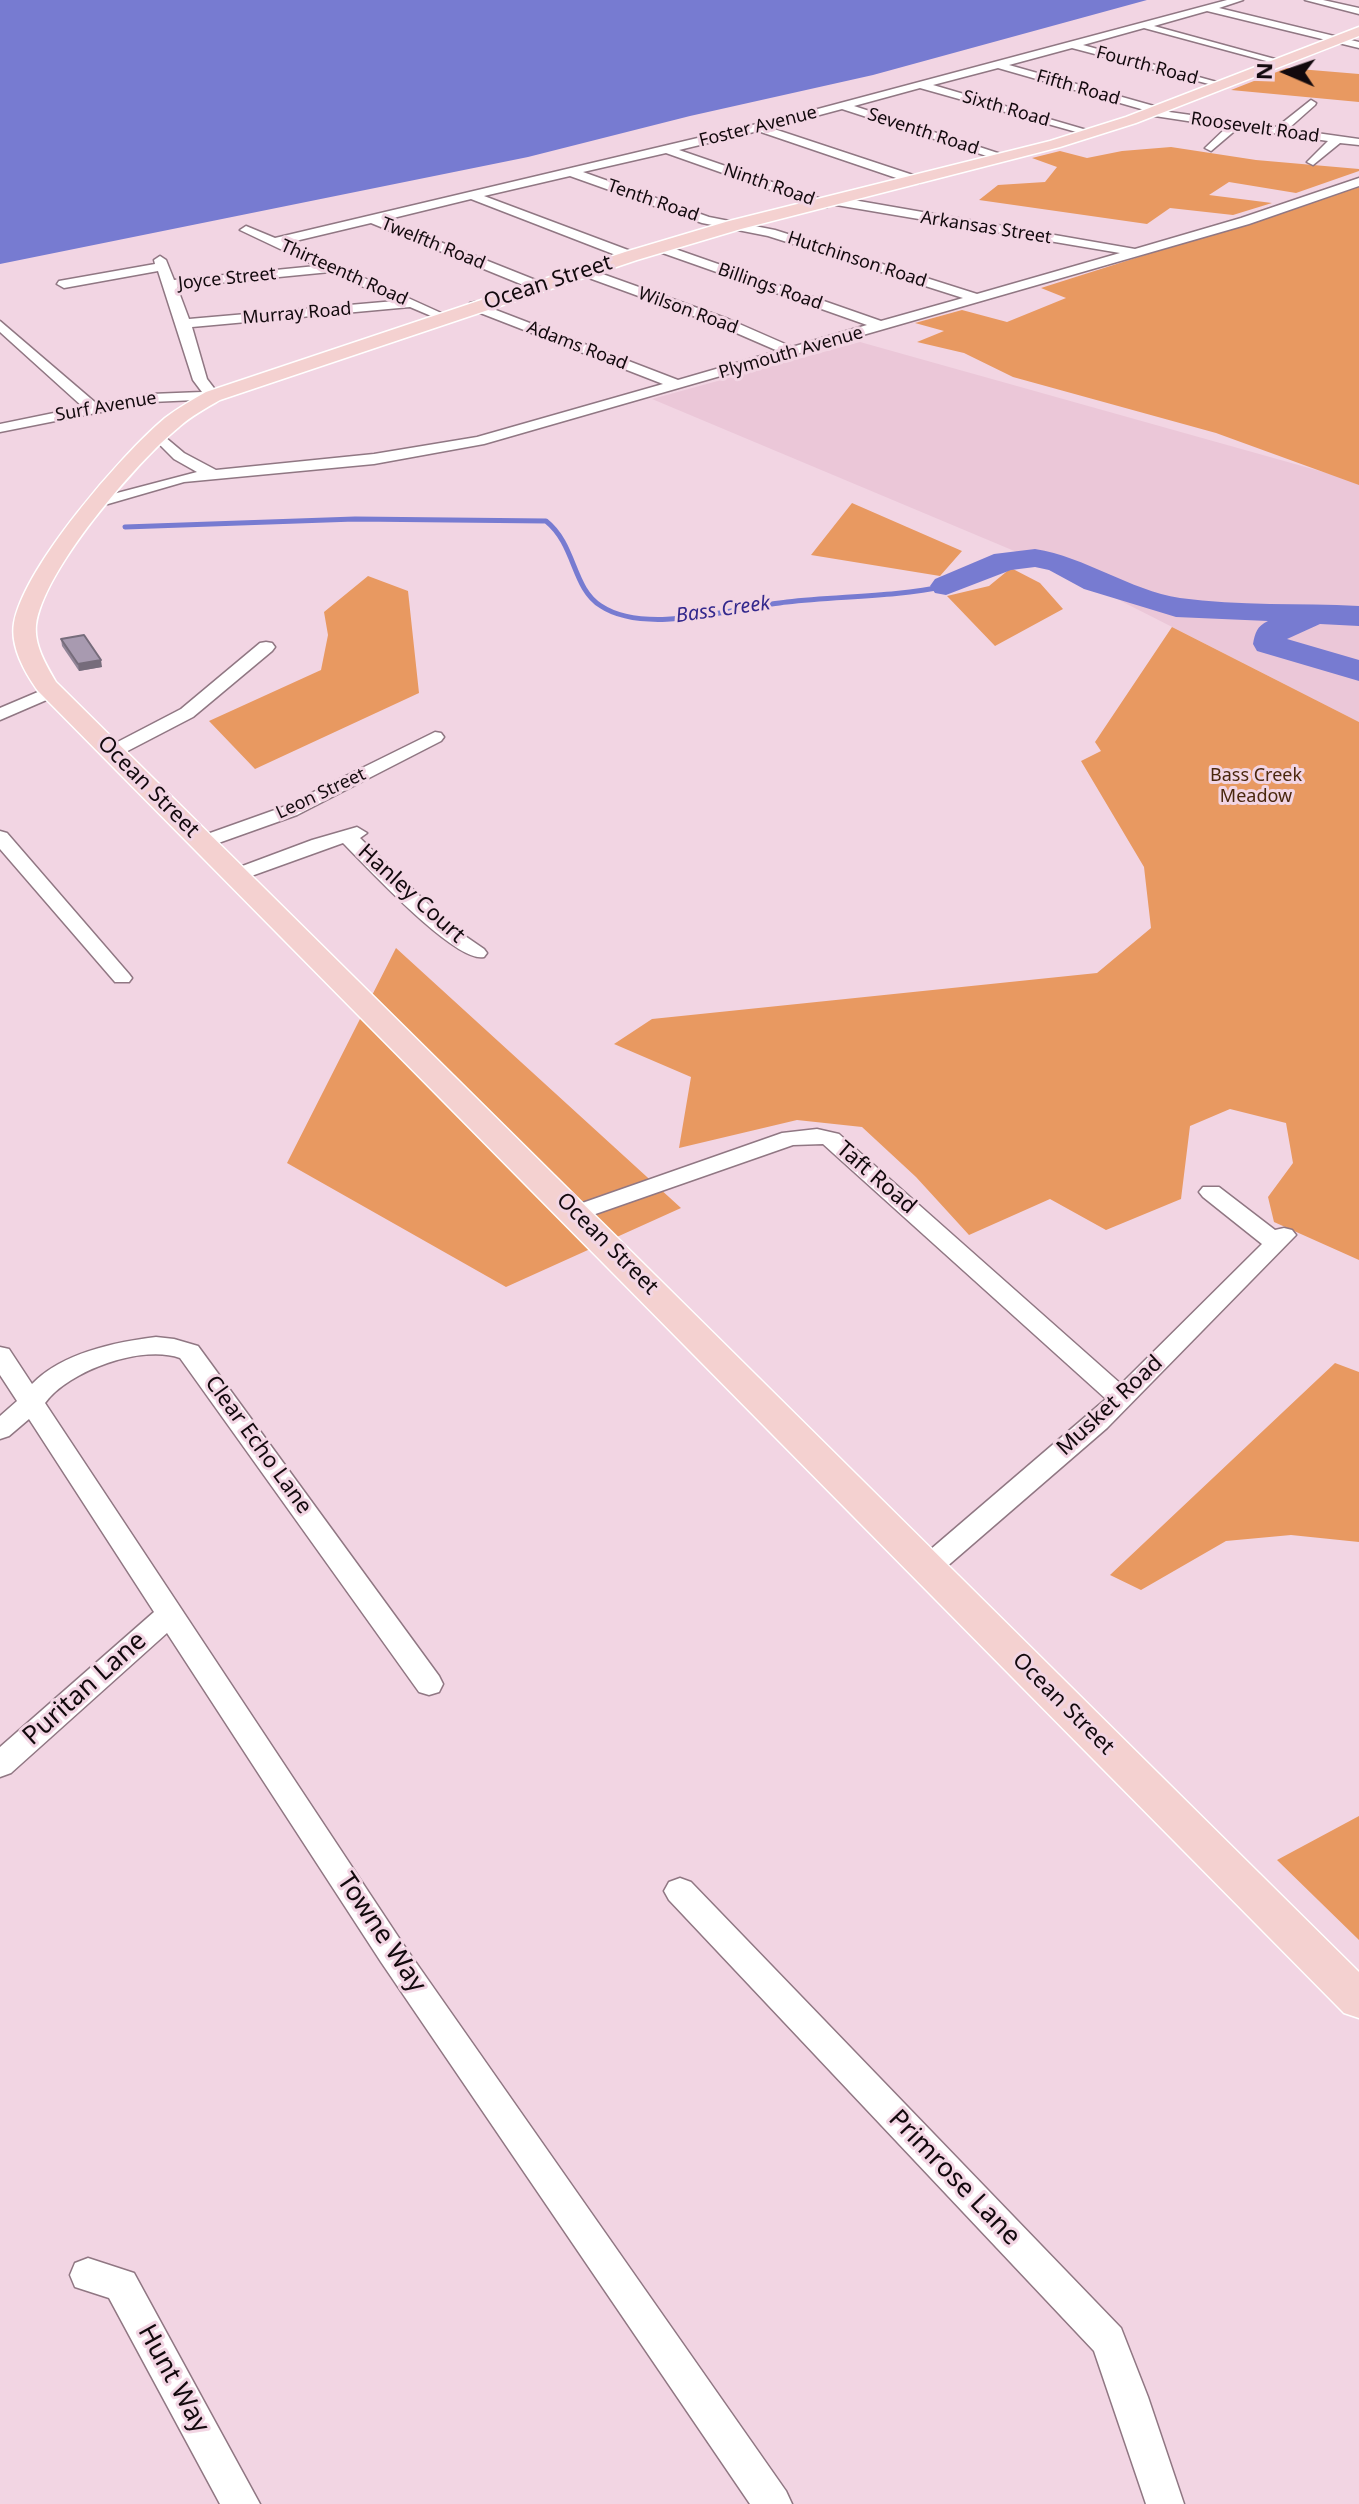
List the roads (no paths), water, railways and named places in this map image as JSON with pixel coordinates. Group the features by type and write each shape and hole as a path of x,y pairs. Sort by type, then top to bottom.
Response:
{"main road":[{"name":"Ocean Street","path":"1359,31 1155,112 1091,133 658,247 213,396 173,422 159,436 50,569 26,616 25,640 29,654 52,691 1359,2000"}],"street":[{"name":"Foster Avenue","path":"276,242 669,150 1074,46 1238,0"},
{"path":"1310,0 1359,11"},
{"path":"1209,9 1359,45"},
{"path":"1146,26 1281,62"},
{"name":"Fourth Road","path":"1074,46 1220,86"},
{"name":"Fifth Road","path":"999,65 1155,112"},
{"name":"Sixth Road","path":"921,85 1091,133"},
{"path":"1279,131 1311,103"},
{"name":"Seventh Road","path":"842,106 1003,158"},
{"name":"Roosevelt Road","path":"1155,112 1359,142"},
{"path":"1211,148 1235,125"},
{"path":"758,127 915,180"},
{"path":"1313,162 1337,139"},
{"name":"Ninth Road","path":"669,150 830,202"},
{"name":"Tenth Road","path":"571,172 706,220 735,225"},
{"name":"Plymouth Avenue","path":"103,501 146,487 212,474 445,449 527,429 1257,218 1359,182"},
{"path":"473,196 631,256"},
{"name":"Arkansas Street","path":"830,202 1137,253"},
{"name":"Twelfth Road","path":"372,219 538,286"},
{"name":"Hutchinson Road","path":"735,225 771,233 978,299"},
{"name":"Thirteenth Road","path":"246,230 443,317"},
{"name":"Billings Road","path":"658,247 882,326"},
{"path":"64,284 161,263 184,324 200,380 213,396"},
{"name":"Joyce Street","path":"169,284 333,268"},
{"name":"Wilson Road","path":"583,271 723,322 793,352"},
{"name":"Murray Road","path":"184,324 411,303"},
{"name":"Adams Road","path":"475,306 679,385"},
{"path":"0,325 93,409"},
{"name":"Surf Avenue","path":"0,428 151,398 213,396"},
{"path":"159,436 179,456 212,474"},
{"path":"112,752 187,713 266,647"},
{"path":"0,715 52,691"},
{"name":"Leon Street","path":"203,842 290,811 435,737"},
{"name":"Hanley Court","path":"236,875 352,834 445,931 477,953"},
{"path":"0,837 122,978"},
{"name":"Taft Road","path":"576,1213 790,1138 817,1136 831,1139 1121,1398"},
{"name":"Musket Road","path":"927,1568 1121,1398 1280,1239 1211,1192"},
{"name":"Clear Echo Lane","path":"0,1430 30,1404 43,1387 86,1364 133,1347 169,1344 189,1352 429,1684"},
{"name":"Towne Way","path":"0,1355 392,1953 773,2504"},
{"name":"Puritan Lane","path":"0,1765 171,1613"},
{"name":"Primrose Lane","path":"680,1891 1108,2340 1165,2504"},
{"name":"Hunt Way","path":"88,2275 121,2285 241,2504"}],"water":[{"path":"0,0 1147,0 873,75 690,116 528,157 0,264"}],"waterway":[{"name":"Bass Creek","path":"125,527 355,519 546,521 563,542 584,588 592,598 620,615 642,619 692,617 787,602 946,586"},
{"name":"Bass Creek","path":"946,586 1005,561 1035,558 1058,562 1095,582 1176,607 1359,616"},
{"path":"1311,616 1272,631 1269,644 1359,671"}],"park label":[{"name":"Bass Creek Meadow","path":"1256,786"}]}
